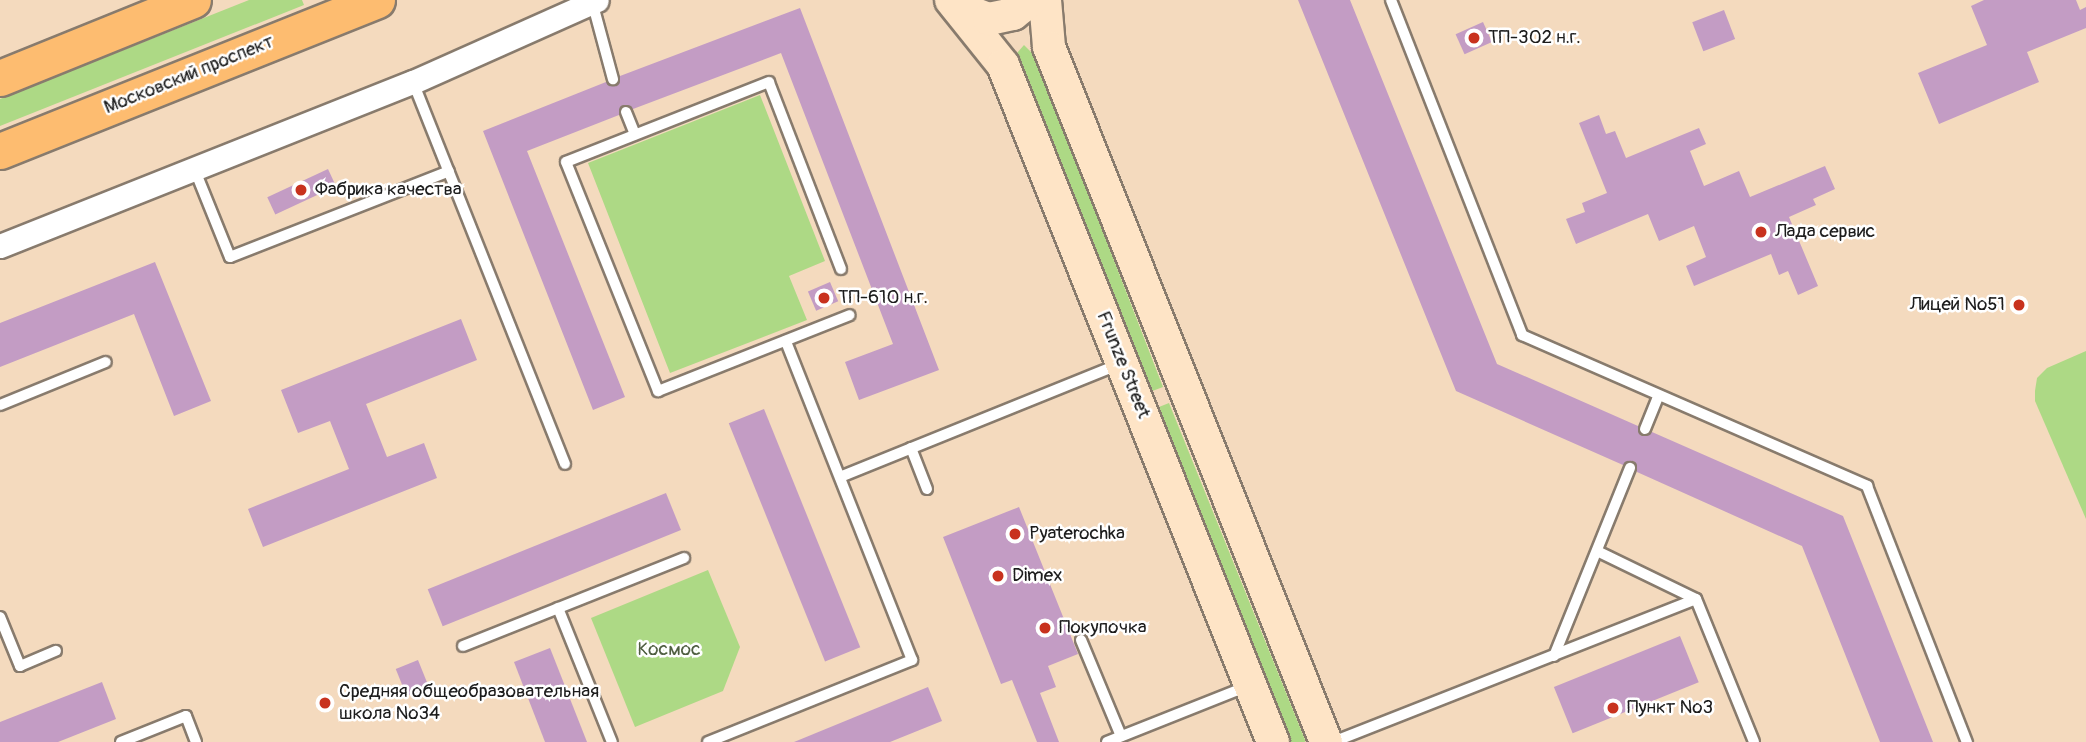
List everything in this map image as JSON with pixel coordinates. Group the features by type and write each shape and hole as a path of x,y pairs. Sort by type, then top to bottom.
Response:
{"main road":[{"path":"0,78 193,0"},
{"name":"Московский проспект","path":"0,151 377,0"},
{"path":"954,3 989,19 1013,14 1031,0"},
{"path":"1045,0 1049,47 1326,742"},
{"name":"Frunze Street","path":"954,3 1003,65 1273,742"},
{"path":"1003,65 1002,47 1015,33 1037,35 1049,47"}],"street":[{"path":"0,246 413,82 595,2"}],"lane":[{"path":"1391,0 1521,335 1867,486 1967,742"},
{"path":"595,2 613,79"},
{"path":"413,82 565,464"},
{"path":"841,270 769,82 566,162 658,391 850,315"},
{"path":"626,112 635,134"},
{"path":"194,168 230,257 449,171"},
{"path":"708,742 912,660 786,341"},
{"path":"0,404 106,362"},
{"path":"840,477 1122,363"},
{"path":"1645,429 1658,397"},
{"path":"911,448 927,488"},
{"path":"1554,656 1629,468"},
{"path":"1597,551 1696,599 1755,742"},
{"path":"464,646 684,558"},
{"path":"1333,742 1696,599"},
{"path":"558,608 612,742"},
{"path":"0,617 20,666 56,651"},
{"path":"1081,640 1121,736"},
{"path":"1107,742 1250,685"},
{"path":"121,742 186,716 196,742"}],"green space":[{"path":"249,0 302,0 304,5 0,126 0,99"},
{"path":"1024,45 1035,56 1163,387 1147,393 1019,62 1017,53"},
{"path":"760,95 825,261 789,276 807,320 670,373 588,163"},
{"path":"2086,351 2086,519 2035,401 2035,391 2037,378 2047,368"},
{"path":"1169,403 1306,741 1288,742 1153,409"},
{"name":"Космос","path":"708,570 740,647 723,691 635,727 591,618"}],"building":[{"path":"1298,0 1350,0 1497,364 1638,426 1641,436 1652,432 1843,516 1933,742 1880,742 1802,546 1637,472 1634,461 1623,465 1456,391"},
{"path":"1984,0 2076,0 2080,10 2086,7 2086,28 2027,52 2039,82 1939,124 1918,73 1987,45 1971,6"},
{"path":"800,8 939,370 859,400 845,362 893,344 781,53 633,109 624,105 619,115 527,151 625,397 593,410 483,131 606,82 616,86 620,76"},
{"path":"1724,10 1735,39 1703,51 1692,22"},
{"name":"ТП-302 н.г.","path":"1483,22 1492,42 1465,54 1456,34"},
{"path":"1599,115 1606,134 1615,131 1626,158 1699,128 1706,144 1690,151 1704,186 1739,171 1750,197 1825,166 1835,189 1813,199 1816,205 1789,217 1818,286 1798,295 1788,271 1779,275 1771,254 1694,286 1686,266 1706,257 1694,226 1659,241 1648,214 1576,244 1566,219 1585,212 1582,203 1607,193 1579,123"},
{"name":"Фабрика качества","path":"328,169 336,186 275,215 267,197"},
{"path":"155,262 211,401 174,416 134,314 0,367 0,323"},
{"name":"ТП-610 н.г.","path":"830,282 838,301 816,311 808,291"},
{"path":"461,319 477,360 366,404 387,457 424,443 437,478 263,547 248,509 349,469 330,421 298,433 281,390"},
{"path":"764,409 860,647 825,662 729,423"},
{"path":"666,493 681,530 443,626 428,589"},
{"path":"1019,507 1078,654 1048,666 1056,687 1040,693 1059,742 1037,742 1012,680 1001,684 943,537"},
{"path":"1680,636 1699,682 1573,733 1554,687"},
{"path":"550,648 587,742 545,742 514,662"},
{"path":"418,660 429,687 407,696 396,669"},
{"path":"102,682 116,719 58,742 0,742 0,722"},
{"path":"928,687 942,721 890,742 794,742"}],"place":[{"name":"ТП-302 н.г.","path":"1474,38"},
{"name":"Фабрика качества","path":"301,190"},
{"name":"Лада сервис","path":"1761,232"},
{"name":"ТП-610 н.г.","path":"824,298"},
{"name":"Лицей №51","path":"2019,305"},
{"name":"Pyaterochka","path":"1015,534"},
{"name":"Dimex","path":"998,576"},
{"name":"Покупочка","path":"1045,628"},
{"name":"Средняя общеобразовательная школа №34","path":"325,703"},
{"name":"Пункт №3","path":"1613,708"}]}
